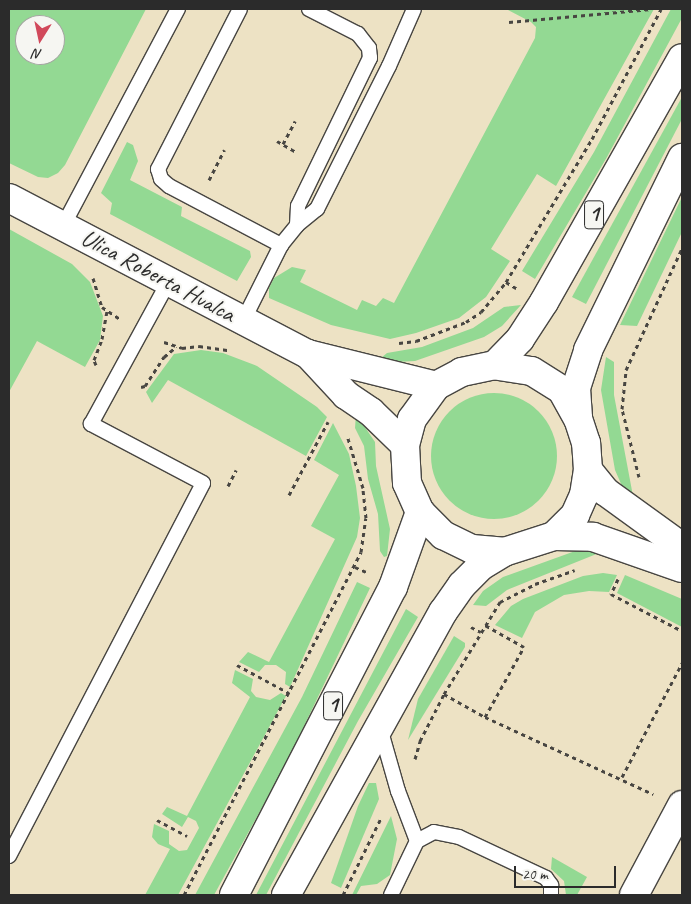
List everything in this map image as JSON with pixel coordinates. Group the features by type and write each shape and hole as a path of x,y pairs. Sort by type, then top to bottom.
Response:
{"main road":[{"name":"1","path":"495,365 520,339 544,302 682,58"},
{"name":"1","path":"286,895 379,725 462,585 481,566 504,552 554,536 575,515 584,494 588,470 586,443 578,419 576,388 588,350 682,158"},
{"name":"Ulica Roberta Hvalca","path":"9,198 168,283 308,354"},
{"path":"308,354 436,386"},
{"path":"308,354 346,395 371,412 405,445"},
{"path":"504,552 472,549 450,539 420,512 407,483 405,445 412,419 436,386 462,372 495,365 531,371 562,390 578,419"},
{"path":"588,470 606,492 682,547"},
{"name":"1","path":"234,895 393,587 420,512"},
{"path":"554,536 593,537 682,568"},
{"path":"634,895 681,806"}],"lane":[{"path":"63,226 178,9"},
{"path":"240,9 158,169 161,179 168,186 281,245"},
{"path":"297,225 298,206 370,58 369,48 358,34 309,9"},
{"path":"242,321 281,245 297,225 317,209 389,66 397,43 414,9"},
{"path":"9,856 204,483 91,424 168,283"},
{"path":"379,725 398,791 416,841"},
{"path":"391,895 416,841 434,832 459,837 546,878 551,885 551,895"}],"path":[{"path":"509,22 651,9"},
{"path":"391,343 416,341 466,322 492,300 506,282 592,139 661,9"},
{"path":"283,144 294,121"},
{"path":"277,141 300,153"},
{"path":"204,189 224,150"},
{"path":"641,482 622,409 626,370 682,248"},
{"path":"88,272 98,288 102,307 110,314"},
{"path":"176,347 217,348 238,353"},
{"path":"290,495 330,420"},
{"path":"184,895 361,552 366,518 363,488 345,431"},
{"path":"413,766 420,741 444,694 500,602 536,584 578,569"},
{"path":"611,594 682,632"},
{"path":"485,625 524,647 485,717"},
{"path":"622,777 682,663"},
{"path":"237,666 289,693"},
{"path":"444,694 485,717 622,777 681,806"},
{"path":"343,895 386,809"},
{"path":"157,820 187,836"}],"green space":[{"path":"9,9 146,9 65,165 58,173 48,178 38,177 9,163"},
{"path":"506,9 654,9 556,186 537,174 491,249 510,261 486,297 459,318 416,333 390,339 331,325 269,298 269,288 274,278 292,267 306,270 300,282 357,310 362,300 376,306 383,298 394,303 535,38 536,27 531,22"},
{"path":"671,9 682,9 682,18 607,157 535,279 522,271 594,152"},
{"path":"682,97 682,119 586,304 572,297"},
{"path":"127,142 133,145 138,161 130,180 182,207 181,216 250,251 251,257 237,281 110,214 112,203 101,193"},
{"path":"682,197 682,232 637,326 620,325"},
{"path":"9,229 72,264 90,282 103,316 100,340 85,367 37,341 9,392"},
{"path":"521,305 502,326 484,337 415,361 396,362 381,358 387,353 422,347 473,328 504,307"},
{"path":"201,350 223,353 257,366 317,407 327,417 306,456 168,380 152,403 146,392 174,354"},
{"path":"606,357 614,362 614,395 633,496 625,493 615,470 601,390"},
{"path":"494,393 518,398 538,412 552,432 557,456 552,480 538,500 518,514 494,519 470,514 450,500 436,480 431,456 436,432 450,412 470,398"},
{"path":"356,414 375,442 376,466 390,529 387,556 384,557 380,551 378,514 368,479 364,446 355,428"},
{"path":"333,423 349,454 356,486 360,518 357,537 290,687 285,684 286,672 276,665 265,665 259,672 239,662 248,652 269,662 335,539 311,526 339,475 314,460"},
{"path":"578,550 604,551 507,590 486,606 473,605 483,591 503,577"},
{"path":"603,573 617,575 609,592 589,591 564,595 535,612 522,638 495,625 511,606 523,599 583,576"},
{"path":"625,575 682,599 682,627 617,593"},
{"path":"357,582 370,588 286,764 214,895 195,895 302,697"},
{"path":"406,609 418,617 358,721 266,895 256,895"},
{"path":"454,636 465,643 465,647 408,740 418,699"},
{"path":"235,670 253,679 251,691 256,697 270,700 281,693 286,696 178,895 145,895 170,849 158,844 152,837 154,824 169,831 169,844 179,851 187,850 199,828 196,821 188,817 182,827 162,814 167,807 187,816 250,697 232,683"},
{"path":"369,783 376,783 379,799 341,888 331,883 358,806"},
{"path":"391,816 397,839 390,875 377,884 361,886 356,895 352,895"},
{"path":"552,857 587,877 577,895 566,895 564,881 551,869"}]}
